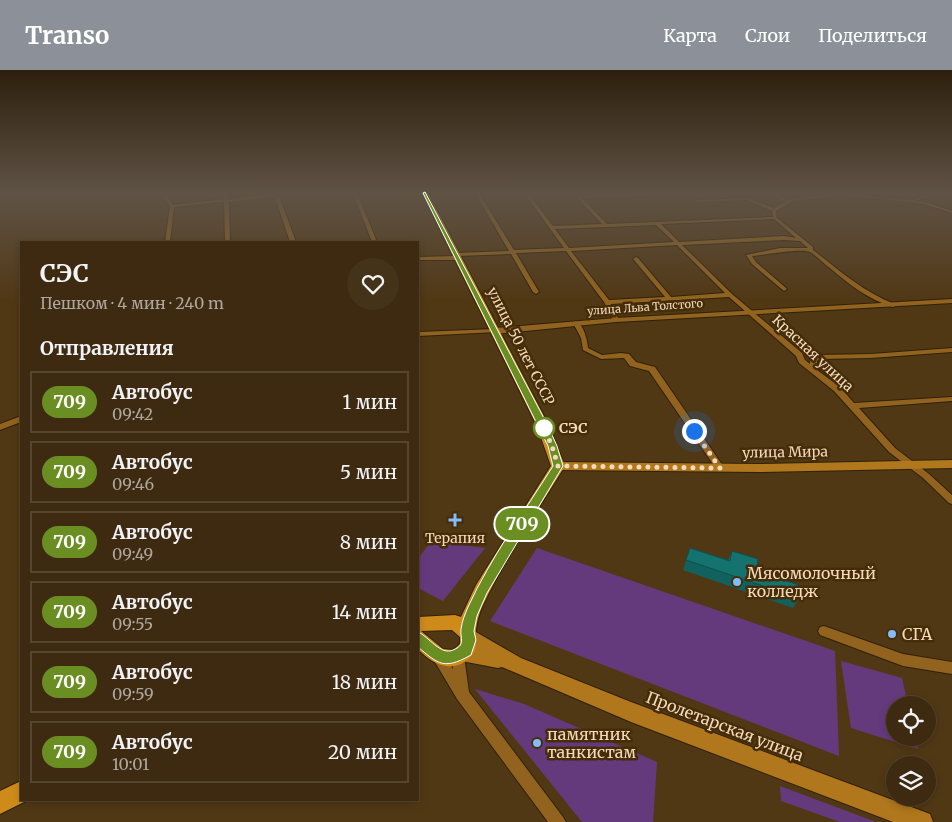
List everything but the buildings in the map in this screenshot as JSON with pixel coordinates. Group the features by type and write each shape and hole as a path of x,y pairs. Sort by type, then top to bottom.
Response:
{"main road":[{"name":"улица 50 лет СССР","path":"443,228 549,439 558,466"},
{"name":"улица Мира","path":"558,466 720,468 952,464"},
{"path":"460,655 469,646 470,616 482,590 558,466"},
{"path":"434,653 430,647 429,637 435,628 463,612 482,590"},
{"path":"419,624 447,622 460,624 490,651 515,664"},
{"path":"419,639 434,653 447,658 460,655 515,664"},
{"name":"Пролетарская улица","path":"515,664 631,712 922,822"},
{"path":"0,803 20,793"}],"street":[{"path":"167,241 169,228"},
{"path":"227,228 228,241"},
{"path":"288,228 293,241"},
{"path":"369,228 375,241"},
{"path":"497,228 536,292"},
{"path":"551,228 607,302 616,320"},
{"name":"Красная улица","path":"661,228 730,296 799,355 802,361 837,388 892,450 926,476 952,501"},
{"path":"787,228 811,248 810,250 876,303"},
{"path":"419,259 565,248 784,238 802,240"},
{"path":"784,289 754,263 749,255 780,250 810,250"},
{"path":"636,259 669,298"},
{"path":"607,302 730,296"},
{"name":"улица Льва Толстого","path":"419,332 495,331 616,320 876,303 893,305 952,301"},
{"path":"576,324 584,338 585,349 601,357 626,356 633,364 652,369 720,468"},
{"path":"814,369 813,361 817,357 871,356 952,350"},
{"path":"852,406 952,399"},
{"path":"0,427 20,419"},
{"path":"824,631 903,660 952,668"},
{"path":"434,653 462,694 558,822"},
{"path":"460,655 462,694"}],"shaded area":[{"path":"431,541 485,548 443,601 419,589 419,558"},
{"path":"537,548 835,651 839,756 490,621"},
{"path":"841,661 902,678 906,696 886,696 886,739 851,728"},
{"path":"475,689 524,704 657,762 653,822 582,822"},
{"path":"780,786 876,822 840,822 781,801"}],"bus line":[{"name":"709","path":"419,639 436,655 441,657 452,658 466,650 470,640 467,631 470,616 482,590 558,466 543,426 443,228"}],"place":[{"name":"СЭС","path":"544,428"},
{"name":"Терапия","path":"455,520"},
{"name":"Мясомолочный колледж","path":"737,582"},
{"name":"СГА","path":"892,634"},
{"name":"памятник танкистам","path":"537,743"}],"route":[{"path":"544,428 543,426 558,466 720,468 694,431"}]}
